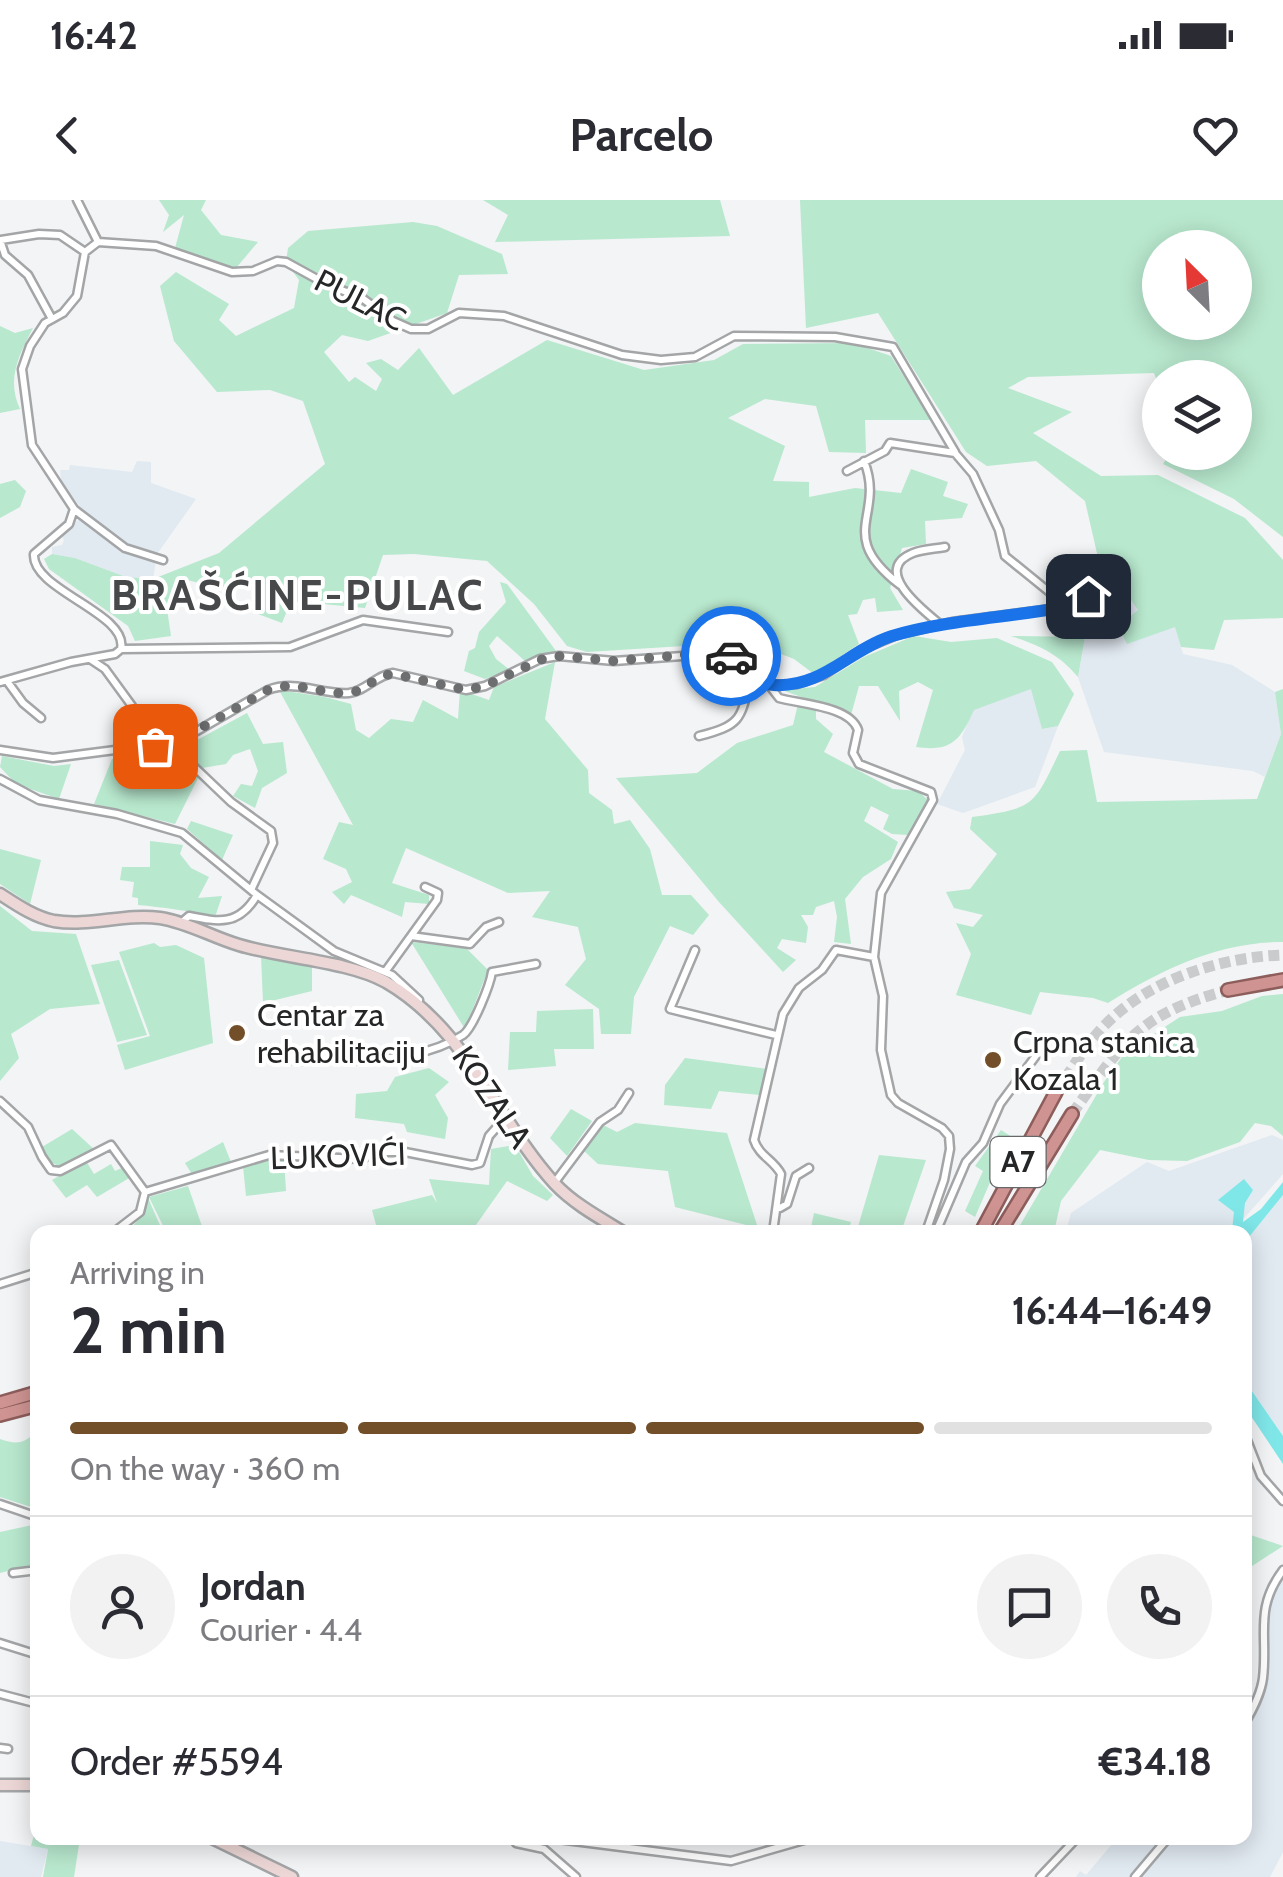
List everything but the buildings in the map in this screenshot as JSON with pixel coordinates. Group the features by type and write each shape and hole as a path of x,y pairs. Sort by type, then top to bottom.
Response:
{"highway":[{"path":"1228,990 1283,980"},
{"name":"A7","path":"985,1225 1056,1092"},
{"name":"A7","path":"1004,1225 1072,1114"},
{"path":"0,1402 30,1394"},
{"path":"0,1415 30,1406"}],"main road":[{"name":"KOZALA","path":"0,894 41,918 60,922 141,916 181,923 252,949 382,980 453,1039 506,1118 568,1197 612,1225"},
{"path":"0,1785 30,1786"},
{"path":"226,1845 292,1877"}],"street":[{"path":"77,200 98,242 86,252 77,296 71,306 52,319 30,346 22,378 32,445 74,509 125,548 163,560"},
{"path":"52,319 28,275 5,255 0,240 60,235 86,252"},
{"name":"PULAC","path":"98,242 156,246 232,272 286,262 362,298 411,329 428,329 458,313 486,314 522,320 622,354 660,360 695,357 734,336 835,337 893,347 955,453"},
{"path":"847,471 885,451 890,443 955,453 973,474 999,530 1005,556 1058,599 1059,608"},
{"path":"864,460 872,480 863,537 881,570 942,626"},
{"path":"74,509 69,524 40,548 33,560 39,574 74,595 118,632 121,649"},
{"path":"900,585 900,560 920,550 945,547"},
{"path":"0,750 53,758 161,744 187,736 282,685 349,693 383,674 393,674 469,690 540,660 570,656 614,661 722,653 740,662 750,678 769,685 805,683 882,640 942,626 1059,608 1068,610 1088,596 1087,578 1078,562"},
{"path":"41,718 3,682 115,654 121,649 290,647 364,620 448,632"},
{"path":"90,658 105,670 132,706"},
{"path":"700,736 730,728 740,719 750,678"},
{"path":"769,685 779,698 806,702 852,718 858,730 853,753 859,764 931,792 930,807 881,894 874,957 883,996 882,1050 891,1094 898,1104 942,1128 949,1136 944,1180 928,1225"},
{"path":"161,744 188,760 231,802 271,831 273,843 254,893"},
{"path":"0,778 30,798 171,828 342,956 386,972 424,1004 428,1016"},
{"path":"386,972 436,900 438,893 425,887"},
{"name":"KOZALA","path":"181,923 189,916 216,922 239,915 254,893"},
{"path":"411,936 470,944 486,927 500,922"},
{"path":"694,950 670,1009 776,1035"},
{"path":"774,1225 781,1174 754,1140 783,1014 799,988 822,970 831,953 841,950 874,957"},
{"path":"351,1050 356,1060 394,1058 429,1050 453,1039 469,1030 492,972 536,964"},
{"path":"939,1225 966,1162 984,1143 1000,1104 1044,1045"},
{"path":"554,1182 600,1122 618,1110 629,1094"},
{"path":"0,1101 31,1132 52,1170 60,1171 112,1145 145,1192 140,1212 123,1225"},
{"name":"LUKOVIĆI","path":"145,1192 269,1155 362,1159 377,1152 405,1152 472,1165 480,1162 489,1136 506,1118"},
{"path":"778,1208 788,1204 796,1176 809,1168"},
{"path":"0,1284 30,1275"},
{"path":"1252,1451 1265,1482 1283,1502"},
{"path":"0,1504 30,1514"},
{"path":"1252,1706 1263,1680 1263,1608 1270,1587 1283,1570"},
{"path":"13,1573 30,1571"},
{"path":"0,1643 30,1653"},
{"path":"0,1694 30,1702"},
{"path":"525,1845 551,1854 576,1877"},
{"path":"619,1845 732,1861 788,1845"},
{"path":"1040,1877 1070,1845"},
{"path":"1135,1877 1162,1845"}],"shaded area":[{"path":"137,461 151,462 151,483 196,499 157,554 153,579 126,577 75,558 52,554 52,547 62,545 61,536 79,519 81,508 61,481 60,470 69,470 70,465 132,472"},
{"path":"1123,589 1138,610 1175,626 1183,654 1232,665 1275,692 1281,734 1265,777 1253,771 1104,752 1078,677 1085,637 1078,618 1101,594"},
{"path":"1032,688 1042,729 1058,726 1035,787 963,813 937,804 965,750 962,737 973,710"},
{"path":"1272,1135 1283,1140 1283,1174 1238,1225 1068,1225 1071,1213 1147,1162 1169,1171"},
{"path":"1283,1195 1283,1436 1252,1391 1252,1233"},
{"path":"1283,1573 1283,1852 1270,1877 1076,1877 1080,1871 1086,1875 1111,1845 1252,1845 1252,1713 1260,1698 1269,1602"},
{"path":"0,1841 48,1849 41,1877 0,1877"}],"green space":[{"path":"159,200 206,200 201,210 221,235 258,242 236,268 175,248 184,215 163,232 169,215"},
{"path":"483,200 720,200 730,236 495,242 508,215"},
{"path":"800,200 1283,200 1283,537 1234,499 1175,470 1252,470 1252,360 1142,360 1142,373 1028,377 1008,388 1072,412 1033,433 1101,476 1158,475 1245,518 1283,560 1283,618 1224,620 1214,650 1181,647 1175,627 1127,644 1118,626 1138,610 1123,589 1102,575 1085,501 1036,461 987,466 966,452 878,313 806,328"},
{"path":"413,222 437,226 502,254 508,274 459,275 447,313 368,341 342,335 324,352 349,382 355,377 376,391 382,379 366,363 381,359 398,370 419,348 453,395 547,340 644,370 714,360 743,344 853,343 891,356 931,420 865,420 866,453 829,452 816,406 765,399 728,418 785,446 773,481 809,482 809,497 855,488 901,493 911,469 948,482 943,496 968,504 962,518 925,521 926,544 902,548 890,588 903,610 877,612 875,598 863,600 857,614 848,615 859,644 814,674 794,659 723,632 716,644 587,652 567,646 534,604 487,561 383,555 365,608 291,601 282,623 253,612 252,589 220,588 187,580 186,605 167,609 171,636 135,641 128,626 49,569 44,559 52,554 75,558 126,577 153,579 219,553 325,464 303,401 270,390 217,392 174,341 160,286 176,272 229,304 219,320 236,336 294,308 299,280 286,262 288,248 308,231"},
{"path":"0,326 15,333 33,328 14,377 20,409 0,413"},
{"path":"15,480 26,491 20,507 0,518 0,484"},
{"path":"500,582 507,584 556,651 525,661 497,636 489,646 496,659 510,670 485,679 464,671 479,632 506,602"},
{"path":"914,636 951,642 997,638 1052,662 1074,694 1058,726 1042,729 1031,689 974,710 953,742 928,748 916,747 933,690 918,682 899,691 900,721 878,686 859,686 851,715 782,690 815,687 864,657"},
{"path":"1011,636 1085,637 1078,677 1048,651"},
{"path":"555,662 545,719 588,770 589,793 612,810 614,824 630,820 650,849 662,895 691,895 709,915 693,935 670,926 634,997 631,1034 601,1034 599,1009 565,985 586,959 578,927 532,917 550,891 508,893 406,848 392,883 429,895 429,904 405,902 402,917 351,895 344,904 332,892 352,882 346,869 323,859 339,822 353,825 279,690 351,704 356,730 369,738 391,719 413,722 423,700 458,719 460,690 489,700 494,687"},
{"path":"1283,689 1283,942 1236,947 1191,960 1108,1003 1040,992 1031,1015 956,995 971,954 956,923 973,927 983,915 954,908 946,892 970,889 997,854 970,829 972,817 1009,811 1030,802 1060,751 1087,750 1097,802 1257,799 1281,734 1275,692"},
{"path":"798,704 816,708 816,719 833,734 824,752 893,789 918,791 929,801 909,835 883,829 889,815 871,806 864,821 898,842 891,859 863,877 845,899 851,944 834,942 834,901 816,907 813,915 801,915 808,927 806,943 782,939 777,948 796,960 783,972 616,778 697,773 737,743 793,725"},
{"path":"247,713 263,744 283,742 287,773 262,788 255,808 233,796 241,784 252,786 258,771 250,749 233,755 226,764 202,768 184,747"},
{"path":"2,756 54,766 71,764 59,799 16,784 0,767"},
{"path":"135,756 161,777 179,758 199,776 175,824 94,804 112,759"},
{"path":"191,821 233,835 222,860 187,829"},
{"path":"150,841 183,845 180,854 191,868 209,877 198,898 222,896 215,917 138,905 138,898 132,897 134,882 120,880 122,867 150,867"},
{"path":"0,849 41,860 30,904 0,884"},
{"path":"0,906 32,931 76,934 100,1004 50,1009 11,1034 19,1058 0,1081"},
{"path":"411,942 466,948 488,970 465,1029"},
{"path":"154,943 160,947 176,945 204,958 213,1043 125,1070 117,1045 150,1036 119,952"},
{"path":"261,955 312,966 312,991 263,1003"},
{"path":"119,960 147,1035 117,1042 91,965"},
{"path":"1283,994 1283,1136 1271,1126 1255,1123 1240,1142 1187,1161 1149,1160 1100,1150 1061,1201 1056,1225 1020,1225 1125,1053 1180,1017 1222,1011 1262,996"},
{"path":"593,1009 594,1049 554,1049 556,1066 508,1070 510,1032 536,1032 537,1011"},
{"path":"278,1048 310,1050 309,1067 277,1065"},
{"path":"685,1058 767,1069 760,1095 719,1091 711,1109 664,1105 665,1085"},
{"path":"429,1068 449,1082 435,1095 448,1118 445,1139 407,1132 404,1124 355,1118 356,1094 387,1091 395,1077"},
{"path":"571,1109 592,1121 567,1156 550,1138"},
{"path":"635,1123 727,1133 757,1225 675,1207 668,1171 598,1164 582,1149 601,1124 617,1132"},
{"path":"72,1129 95,1150 62,1168 49,1161 42,1147"},
{"path":"1001,1130 1015,1139 998,1164 975,1217 965,1211 983,1171 975,1166"},
{"path":"223,1142 231,1162 193,1176 185,1163"},
{"path":"515,1145 533,1176 553,1195 547,1201 507,1181 476,1225 376,1225 372,1210 432,1195 437,1203 429,1179 489,1185 491,1149"},
{"path":"879,1155 926,1160 903,1225 858,1225"},
{"path":"266,1159 284,1159 286,1191 246,1196 243,1166"},
{"path":"86,1161 94,1174 111,1164 115,1171 124,1167 131,1177 97,1197 87,1185 66,1198 52,1180"},
{"path":"188,1186 202,1225 163,1225 149,1197"},
{"path":"148,1198 160,1225 134,1225"},
{"path":"814,1213 851,1222 850,1225 811,1225"},
{"path":"29,1438 30,1507 0,1497 0,1439 21,1442"},
{"path":"30,1526 30,1566 0,1573 0,1532"},
{"path":"1252,1535 1283,1546 1252,1566"},
{"path":"79,1845 74,1877 43,1877 48,1849 31,1846"}],"water":[{"path":"1244,1179 1253,1190 1245,1203 1243,1222 1261,1209 1283,1182 1283,1195 1252,1233 1252,1225 1233,1225 1234,1212 1218,1200"},
{"path":"1252,1391 1283,1436 1283,1464 1252,1418"}],"tunnel":[{"path":"1056,1092 1099,1032 1144,995 1212,966 1283,955"},
{"path":"1072,1114 1135,1034 1173,1010 1228,990"}],"way so far":[{"path":"155,746 187,736 282,685 349,693 383,674 393,674 466,690 558,656 614,661 706,653 731,656"}],"place":[{"name":"Centar za rehabilitaciju","path":"237,1033"},
{"name":"Crpna stanica Kozala 1","path":"993,1060"}],"district":[{"name":"BRAŠĆINE-PULAC","path":"298,595"}],"route":[{"path":"731,656 755,680 769,685 805,683 861,650 897,635 952,622 1068,610 1088,596"}]}
